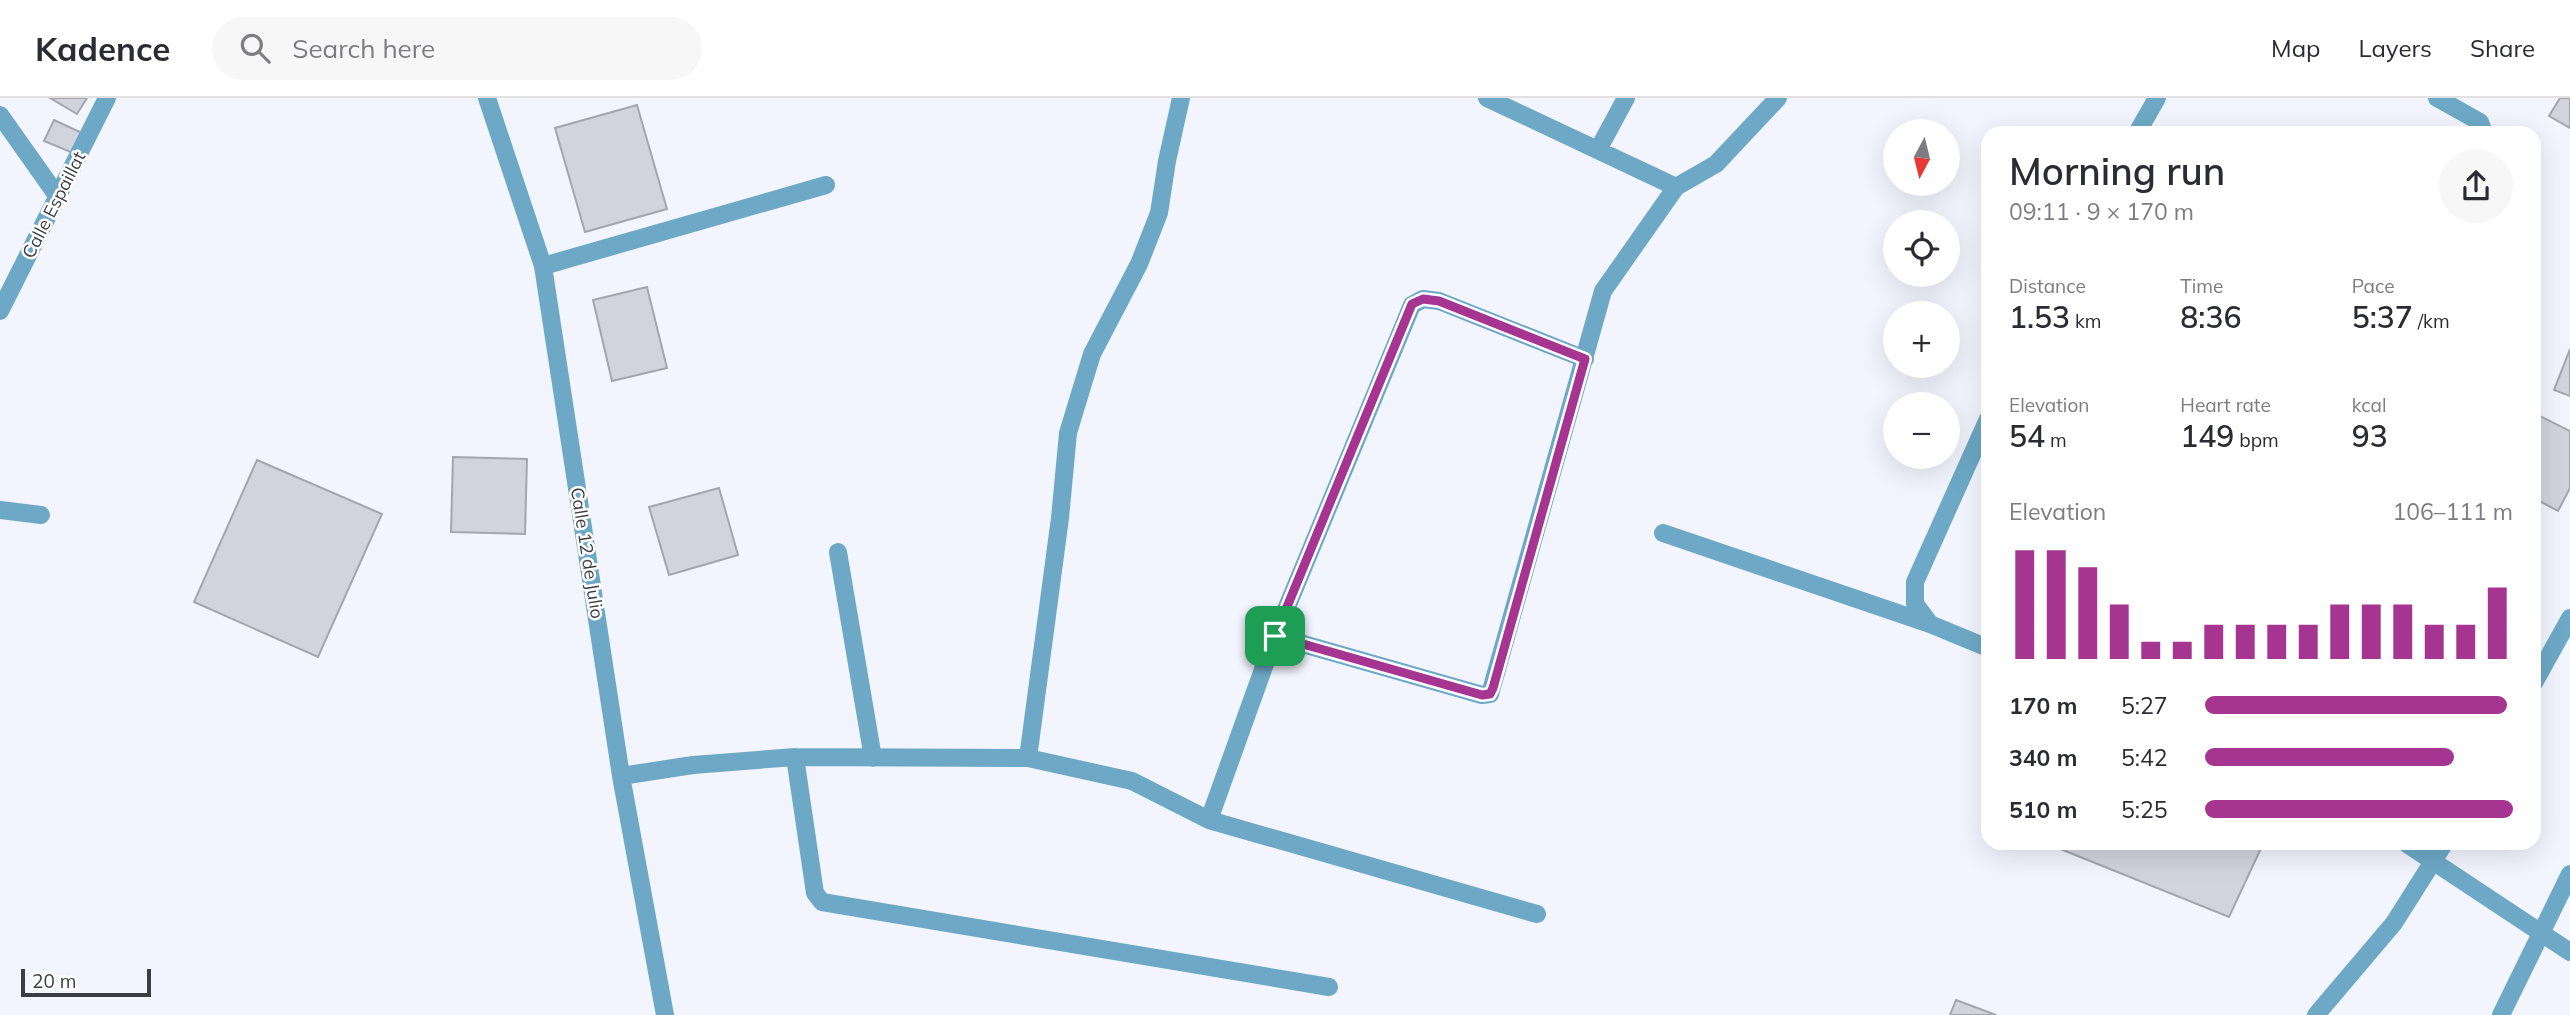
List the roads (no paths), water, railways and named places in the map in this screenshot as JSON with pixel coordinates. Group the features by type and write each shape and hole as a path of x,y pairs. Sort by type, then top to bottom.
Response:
{"street":[{"name":"Calle Espaillat","path":"0,311 107,98"},
{"name":"Calle 12 de Julio","path":"487,98 543,266 621,776 665,1015"},
{"path":"1028,758 1060,518 1068,433 1092,354 1139,264 1159,213 1167,160 1181,98"},
{"path":"1487,98 1599,148 1676,187"},
{"path":"1599,148 1626,98"},
{"path":"1275,636 1482,695 1490,694 1603,291 1676,187 1716,164 1778,98"},
{"path":"2141,126 2157,98"},
{"path":"2437,98 2480,122 2481,126"},
{"path":"0,115 58,197"},
{"path":"543,266 826,185"},
{"path":"1209,820 1275,636 1412,304 1423,299 1439,301 1585,359"},
{"path":"1930,624 1915,604 1914,582 1981,434"},
{"path":"0,510 41,515"},
{"path":"1663,533 1930,624 1981,645"},
{"path":"838,552 873,758"},
{"path":"2541,670 2570,618"},
{"path":"621,776 693,765 795,757 1028,758 1132,781 1209,820 1537,914"},
{"path":"795,757 815,892 822,902 1329,987"},
{"path":"2418,850 2570,952"},
{"path":"2316,1015 2394,923 2441,850"},
{"path":"2501,1015 2570,874"}]}
